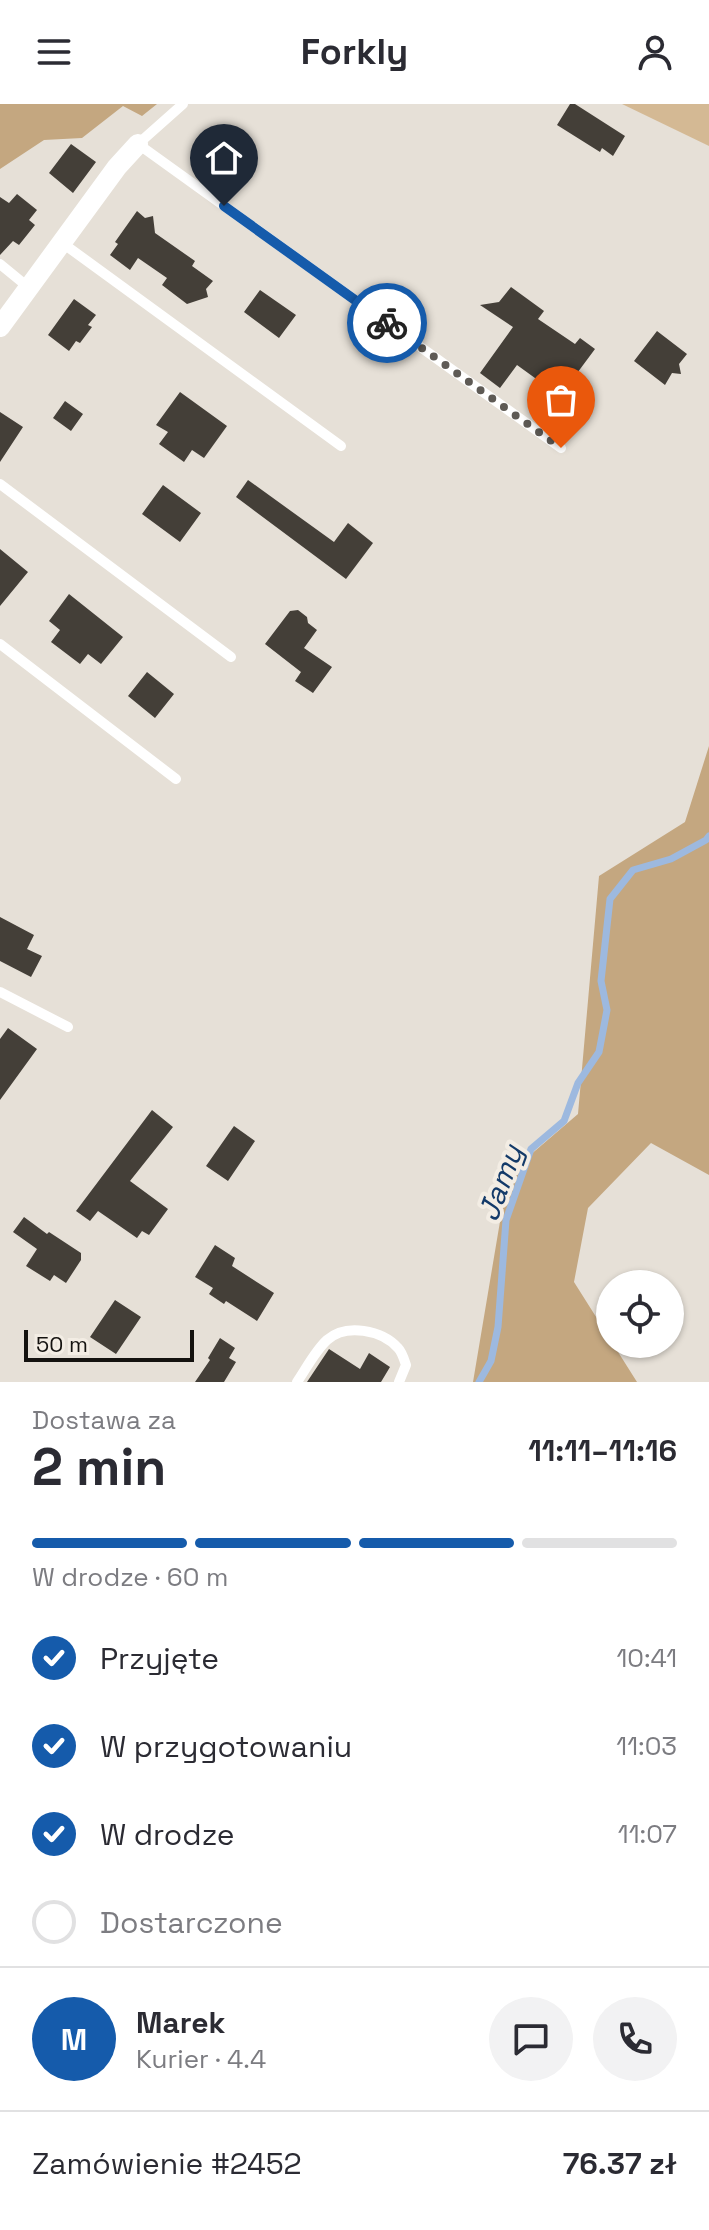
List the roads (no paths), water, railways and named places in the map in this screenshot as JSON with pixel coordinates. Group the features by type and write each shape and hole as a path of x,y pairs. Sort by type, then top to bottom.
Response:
{"street":[{"path":"0,327 117,167 138,144"}],"lane":[{"path":"183,104 138,144 561,448"},
{"path":"61,242 341,446"},
{"path":"0,264 28,287"},
{"path":"0,484 231,657"},
{"path":"0,644 176,779"},
{"path":"0,992 68,1027"},
{"path":"297,1382 328,1338 344,1331 363,1330 388,1339 400,1350 406,1365 399,1382"}],"waterway":[{"name":"Jamy","path":"479,1382 491,1361 498,1327 506,1220 531,1149 564,1121 578,1083 599,1052 607,1010 601,981 610,899 633,870 671,859 709,836"}]}
